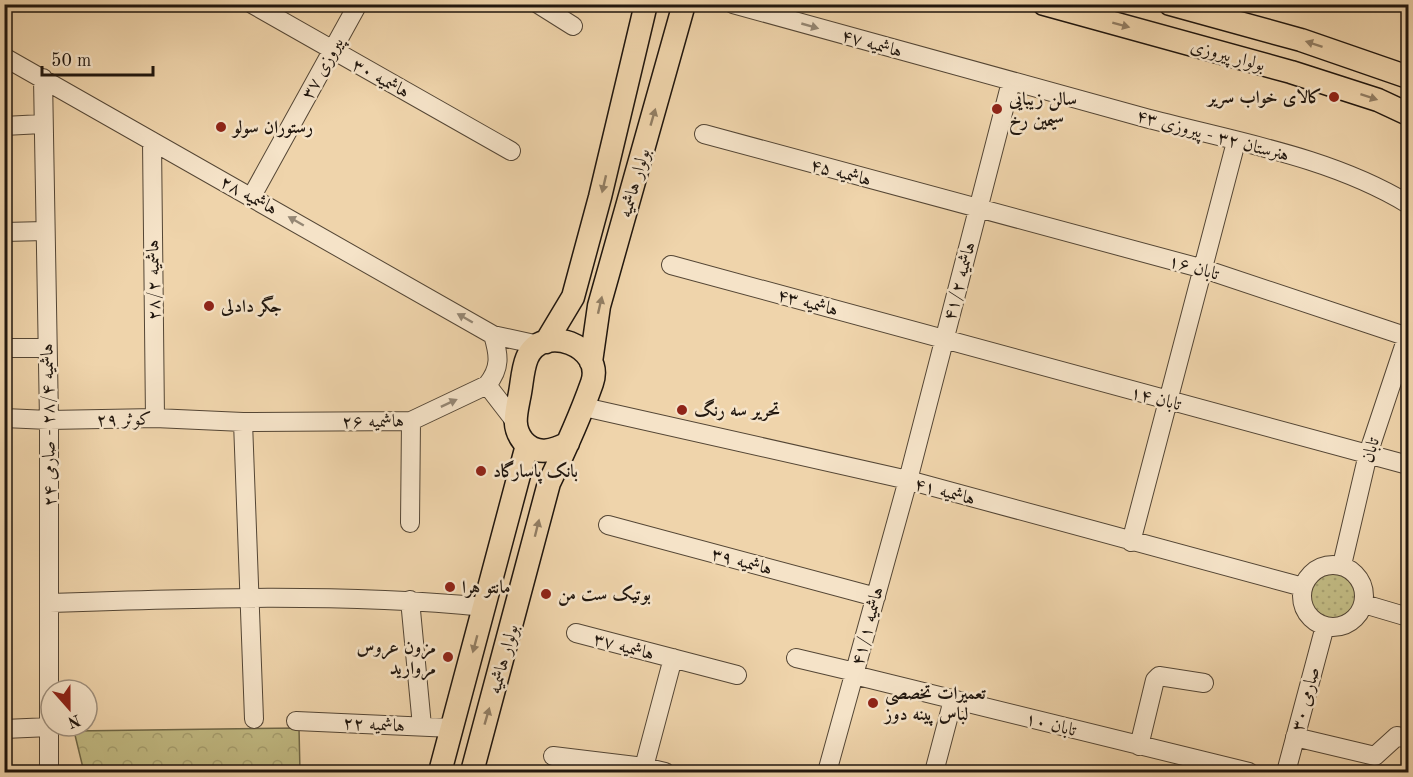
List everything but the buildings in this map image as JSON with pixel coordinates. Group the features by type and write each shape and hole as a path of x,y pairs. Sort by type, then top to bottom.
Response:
{"main road":[{"name":"بولوار هاشمیه","path":"542,344 573,297 600,197 646,4"},
{"name":"بولوار هاشمیه","path":"591,362 599,306 684,4"},
{"name":"بولوار پیروزی","path":"1044,4 1291,72 1378,100 1408,114"},
{"name":"بولوار پیروزی","path":"1170,4 1301,40 1408,77"},
{"path":"570,342 583,350 591,362 594,377 568,443 548,451 540,451 527,445 518,434 514,420 527,357 542,344 570,342"},
{"name":"بولوار هاشمیه","path":"472,772 549,483 568,443"},
{"name":"بولوار هاشمیه","path":"440,772 527,445"}],"street":[{"name":"هاشمیه ۳۰","path":"252,4 511,151"},
{"name":"پیروزی ۳۷","path":"252,196 358,4"},
{"path":"538,4 573,26"},
{"name":"هاشمیه ۴۷","path":"734,4 1011,82"},
{"name":"هاشمیه ۲۸","path":"4,57 494,335 542,344"},
{"name":"هاشمیه ۲۸/۴ - صارمی ۲۴","path":"43,78 42,124 49,420 50,678"},
{"name":"هنرستان ۳۲ - پیروزی ۴۳","path":"1011,82 1312,161 1378,186 1408,204"},
{"name":"هاشمیه ۴۱/۲","path":"908,480 1011,82"},
{"path":"4,126 42,124"},
{"name":"هاشمیه ۴۵","path":"705,134 978,210"},
{"name":"هاشمیه ۲۸/۲","path":"152,141 155,418"},
{"path":"1131,542 1170,402 1236,142"},
{"name":"تابان ۱۶","path":"978,210 1204,269 1408,337"},
{"path":"4,232 45,231"},
{"name":"هاشمیه ۴۳","path":"671,265 944,339"},
{"path":"494,335 500,356 495,375 487,385 514,420"},
{"name":"تابان","path":"1342,565 1368,454 1408,337"},
{"name":"تابان ۱۴","path":"944,339 1408,465"},
{"path":"4,348 47,348"},
{"name":"هاشمیه ۲۶","path":"243,422 411,421 487,385"},
{"name":"هاشمیه ۴۱","path":"584,407 908,480 1303,587"},
{"name":"کوثر ۲۹","path":"4,418 49,420 155,418 243,422"},
{"path":"410,524 411,421"},
{"path":"243,422 254,719"},
{"name":"هاشمیه ۴۱/۱","path":"827,772 908,480"},
{"name":"هاشمیه ۳۹","path":"608,525 876,597"},
{"path":"1325,565 1342,565 1349,568 1361,580 1364,588 1364,604 1356,618 1349,623 1333,627 1325,626 1311,618 1306,611 1303,587 1306,580 1318,568 1325,565"},
{"path":"49,603 250,596 410,600 485,607"},
{"path":"410,600 422,726"},
{"path":"1364,604 1408,617"},
{"name":"صارمی ۳۰","path":"1286,772 1325,626"},
{"name":"هاشمیه ۳۷","path":"576,633 737,675"},
{"path":"644,767 673,658"},
{"name":"تابان ۱۰","path":"796,658 1139,746 1210,768 1249,772"},
{"path":"1139,746 1155,680 1159,676 1204,683"},
{"path":"934,772 953,700"},
{"name":"هاشمیه ۲۲","path":"296,721 452,728"},
{"path":"4,729 39,727"},
{"path":"1295,737 1375,756 1397,736 1408,739"},
{"name":"هاشمیه ۲۸/۴ - صارمی ۲۴","path":"49,772 50,738"},
{"path":"553,756 644,767 664,772"}],"green space":[{"path":"1333,573 1349,580 1356,596 1349,612 1333,619 1317,612 1310,596 1317,580"},
{"path":"299,728 300,772 84,772 76,738 99,738 99,731"}],"place":[{"name":"کالای خواب سریر","path":"1334,97"},
{"name":"سالن زیبایی سیمین رخ","path":"997,109"},
{"name":"رستوران سولو","path":"221,127"},
{"name":"جگر دادلی","path":"209,306"},
{"name":"تحریر سه رنگ","path":"682,410"},
{"name":"بانک پاسارگاد","path":"481,471"},
{"name":"مانتو هرا","path":"450,587"},
{"name":"بوتیک ست من","path":"546,594"},
{"name":"مزون عروس مروارید","path":"448,657"},
{"name":"تعمیرات تخصصی لباس پینه دوز","path":"873,703"}]}
